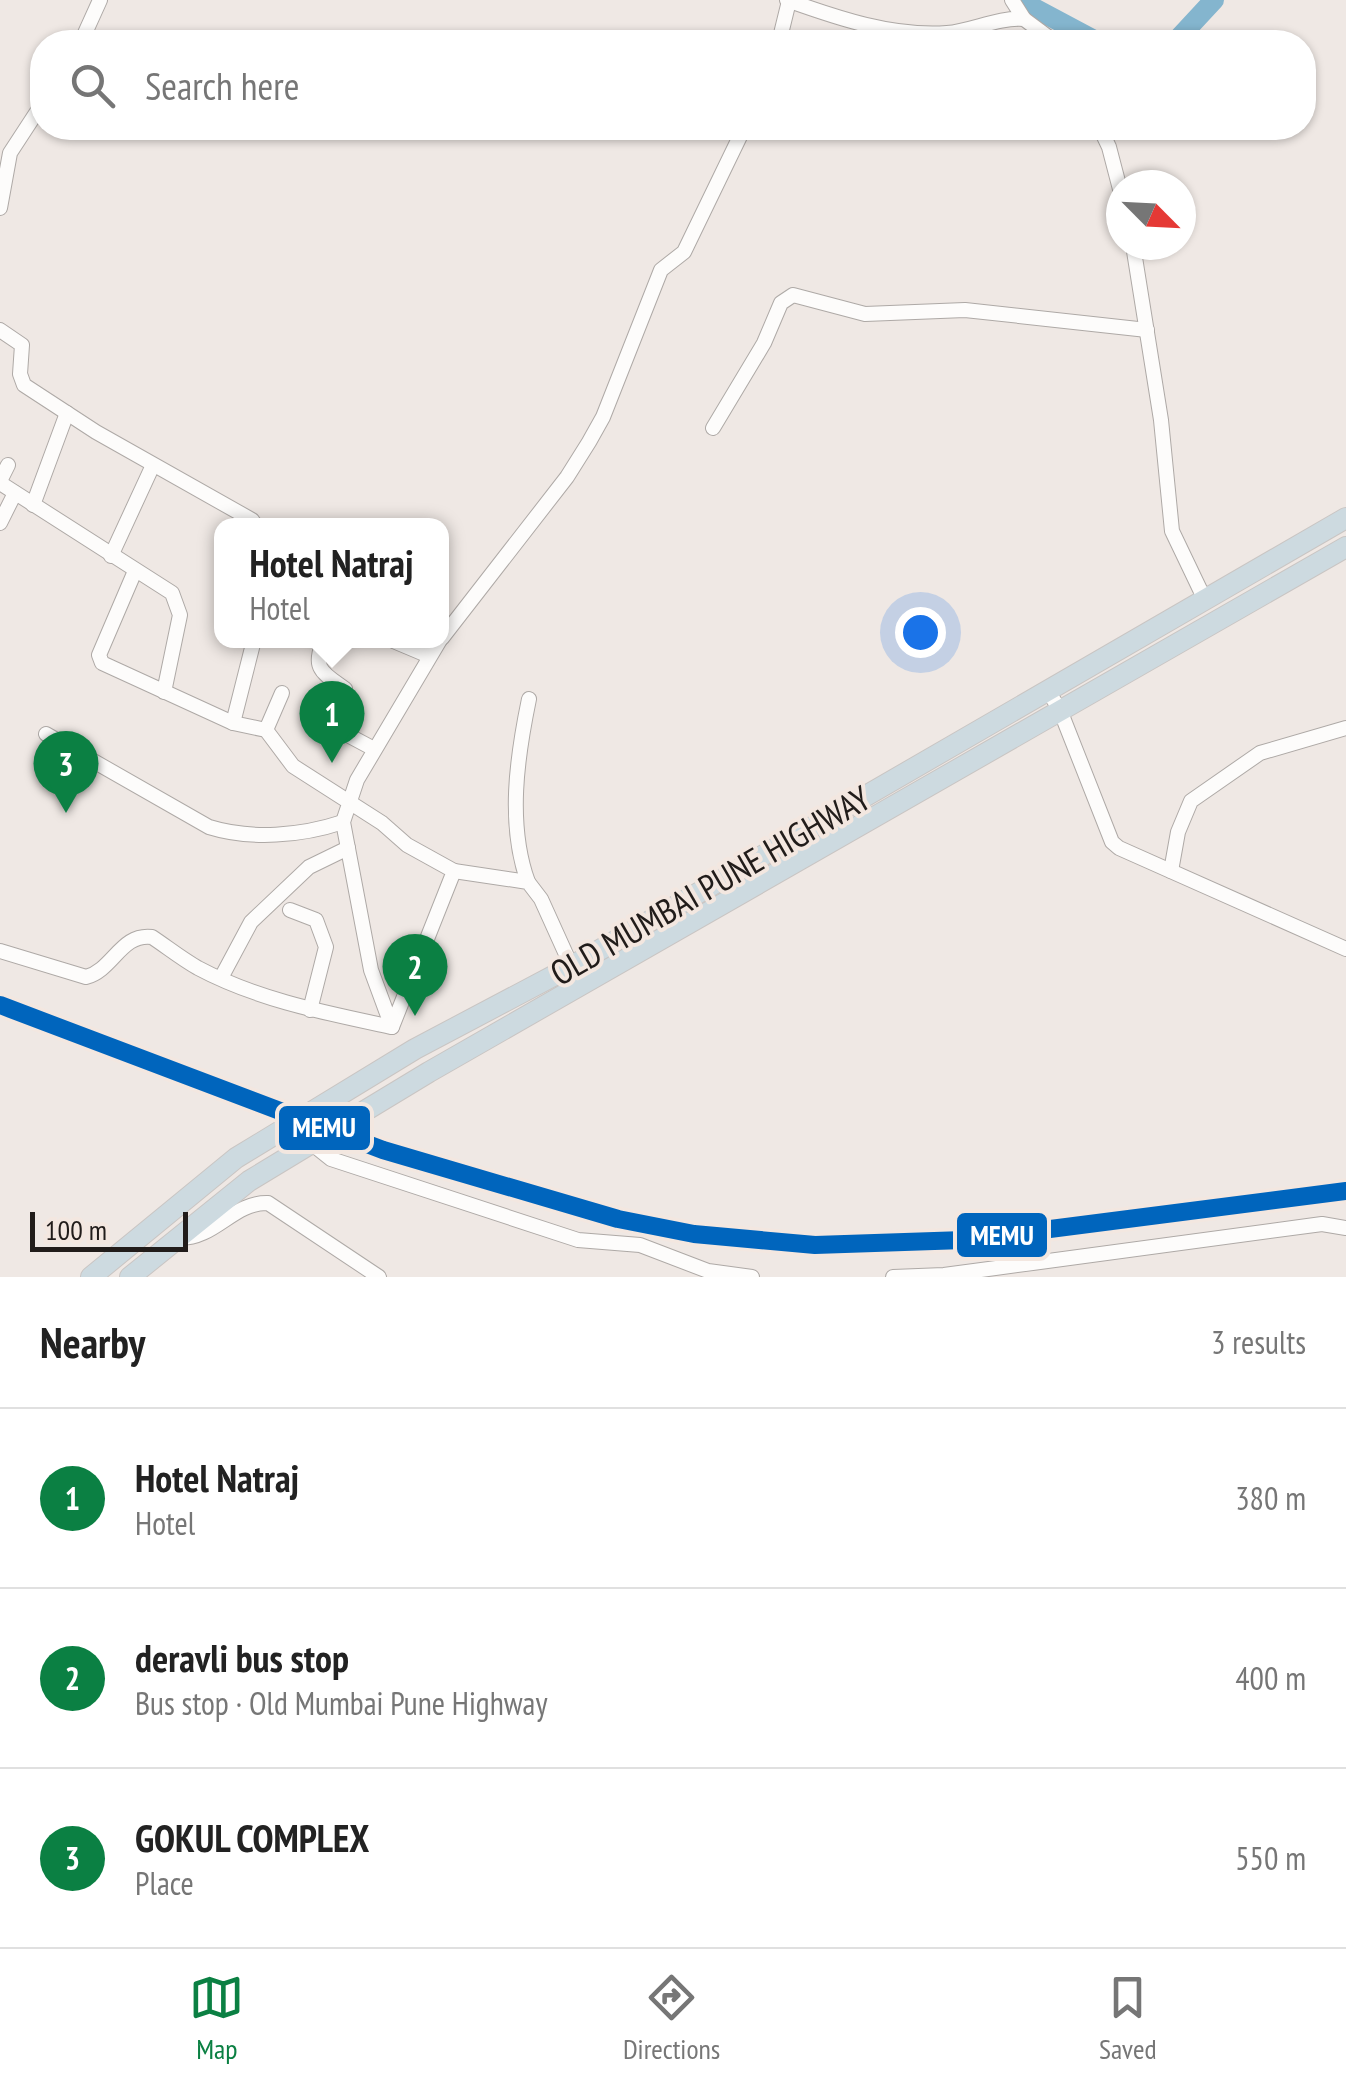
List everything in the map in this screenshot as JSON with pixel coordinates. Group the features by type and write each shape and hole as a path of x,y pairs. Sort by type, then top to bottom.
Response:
{"highway":[{"name":"OLD MUMBAI PUNE HIGHWAY","path":"130,1277 250,1181 436,1067 575,975 1048,691 1346,518"},
{"name":"OLD MUMBAI PUNE HIGHWAY","path":"91,1277 236,1158 424,1044 575,975 1060,710 1346,547"},
{"path":"424,1044 436,1067"}],"street":[{"path":"87,30 100,0"},
{"path":"782,30 788,0 896,30"},
{"path":"960,30 1018,10 1041,30"},
{"path":"0,208 10,153 30,122"},
{"path":"449,630 567,478 596,430 661,270 684,252 738,140"},
{"path":"1106,140 1115,170"},
{"path":"1135,260 1161,420 1172,530 1205,600"},
{"path":"714,428 764,344 781,303 793,295 864,314 965,310 1147,330"},
{"path":"0,330 22,344 20,374 24,385 248,518"},
{"path":"33,505 67,413"},
{"path":"8,465 0,482 172,593 180,614 164,692"},
{"path":"112,556 154,465"},
{"path":"0,522 15,493"},
{"path":"135,571 99,658 233,723 266,730 293,766 382,823 407,845 454,871 528,882"},
{"path":"233,723 252,648"},
{"path":"321,648 319,667 345,689 338,724 344,732 374,749"},
{"path":"409,648 428,656"},
{"path":"392,1026 370,970 342,822 347,802 374,749 434,648"},
{"path":"1048,691 1060,710 1112,842 1130,855 1346,949"},
{"path":"266,730 282,693"},
{"path":"529,699 515,792 522,865 575,975"},
{"path":"1171,871 1178,832 1191,801 1260,752 1346,728"},
{"path":"46,734 210,827 232,834 315,831 342,822"},
{"path":"221,978 252,922 309,867 348,848"},
{"path":"392,1026 454,871"},
{"path":"290,910 316,920 326,947 310,1010"},
{"path":"0,951 86,977 97,974 132,940 152,937 196,967 221,978 310,1010 392,1026"},
{"path":"311,1144 331,1159 578,1240 640,1245 708,1270 752,1277"},
{"path":"178,1238 206,1234 249,1205 268,1202 379,1277"},
{"path":"892,1277 944,1276 1322,1224 1346,1228"}],"waterway":[{"path":"1019,0 1075,30"},
{"path":"1186,30 1214,0"}],"transit line":[{"name":"MEMU","path":"0,1005 383,1150 618,1219 694,1234 815,1245 964,1240 1346,1191"}],"place":[{"name":"Hotel Natraj","path":"332,763"},
{"name":"GOKUL COMPLEX","path":"66,813"},
{"name":"deravli bus stop","path":"415,1016"}]}
